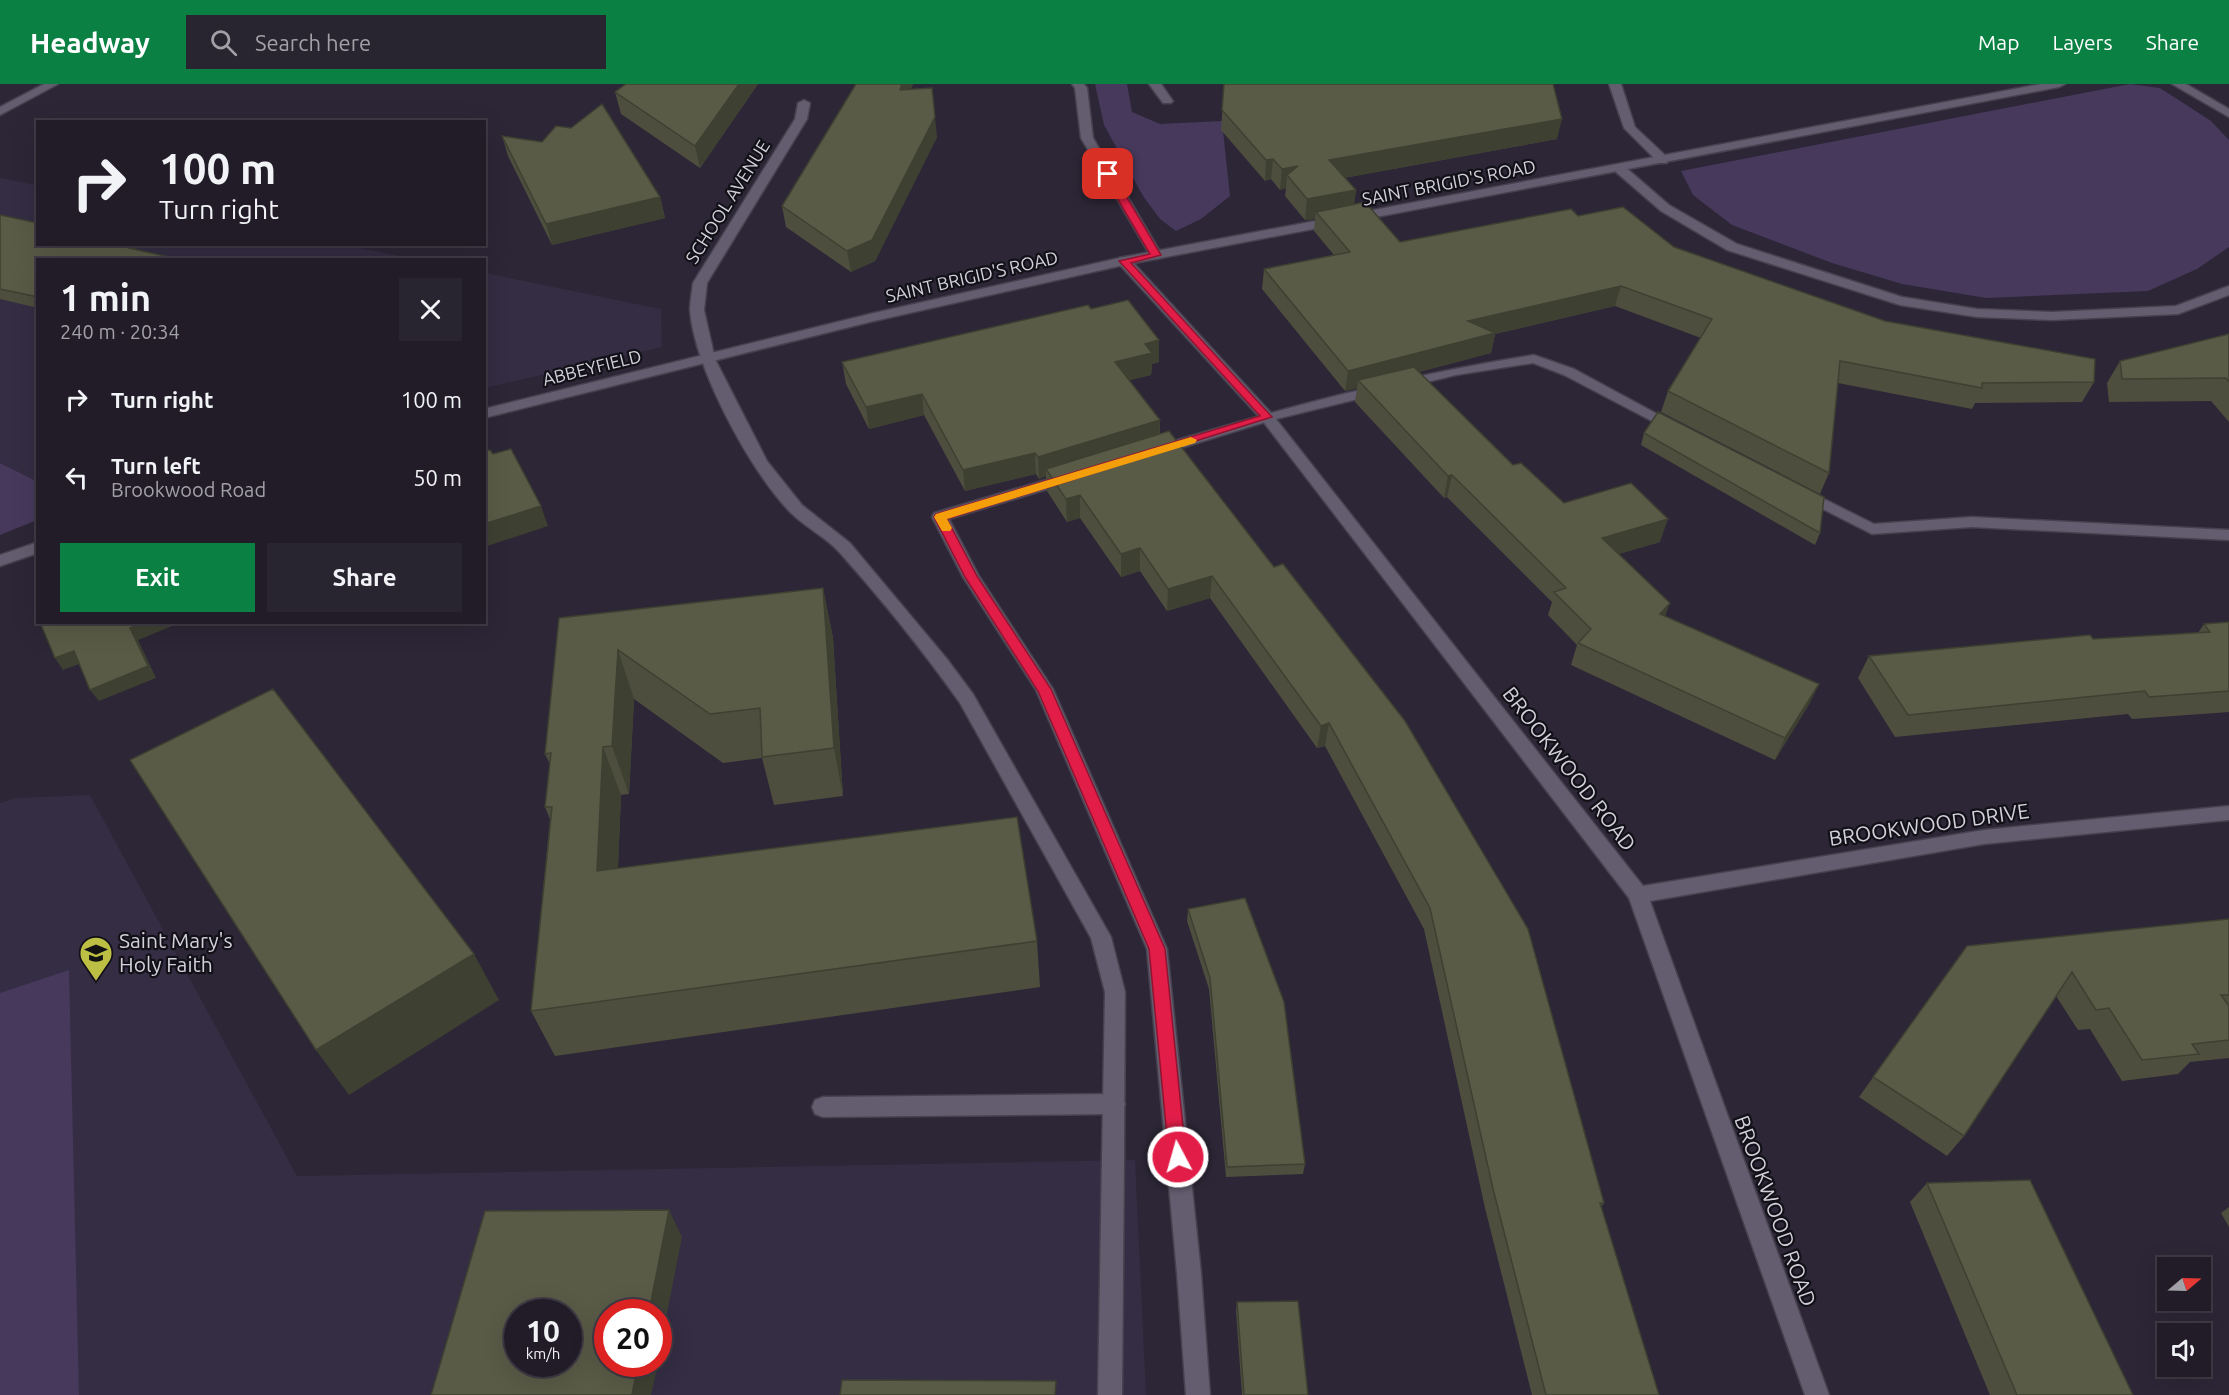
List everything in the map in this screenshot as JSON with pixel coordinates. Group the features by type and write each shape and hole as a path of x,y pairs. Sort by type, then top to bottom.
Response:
{"street":[{"path":"0,112 52,84"},
{"path":"1078,84 1081,88 1087,138 1156,255"},
{"path":"1155,84 1167,101"},
{"path":"1615,84 1630,128 1663,160"},
{"name":"SAINT BRIGID'S ROAD","path":"708,360 874,318 1124,261 1620,169 2059,84"},
{"path":"2178,84 2229,114"},
{"name":"SCHOOL AVENUE","path":"804,103 801,119 700,283 697,310 708,360 760,464 796,509 844,548 941,663 967,699 1101,937 1115,992 1110,1395"},
{"path":"1620,169 1665,208 1732,248 1900,301 1977,313 2052,316 2178,310 2229,290"},
{"name":"BROOKWOOD ROAD","path":"1124,261 1267,417 1638,895 1817,1395"},
{"path":"1143,455 1267,417 1456,370 1534,359 1569,372 1692,437"},
{"name":"ABBEYFIELD","path":"486,414 708,360"},
{"path":"1087,472 940,517 971,577 1044,689 1157,949 1189,1273 1198,1395"},
{"path":"1783,484 1872,529 1972,522 2229,535"},
{"path":"0,561 36,548"},
{"name":"BROOKWOOD DRIVE","path":"1638,895 1984,837 2229,813"},
{"path":"823,1107 1114,1104"}],"shaded area":[{"path":"1095,84 1127,84 1132,112 1160,124 1222,121 1230,196 1201,219 1176,231 1160,219 1143,196 1104,125"},
{"path":"2130,84 2160,88 2211,121 2229,140 2229,247 2197,269 2148,291 1986,298 1902,284 1832,263 1732,225 1693,195 1681,171"},
{"path":"0,178 36,185 36,246 349,246 409,258 36,258 36,481 0,463"},
{"path":"486,273 661,309 662,347 486,388"},
{"path":"0,463 36,481 36,520 0,535"},
{"name":"Saint Mary's Holy Faith","path":"90,795 297,1176 1135,1160 1146,1395 0,1395 0,803 15,798"},
{"path":"69,970 79,1395 0,1395 0,993"}],"building":[{"path":"626,84 739,84 695,146 615,92"},
{"path":"856,84 902,84 900,90 932,88 935,117 872,240 847,251 782,206"},
{"path":"1224,84 1553,84 1562,119 1329,160 1356,190 1307,199 1287,175 1298,166 1282,169 1273,159 1266,160 1222,110"},
{"path":"602,104 660,197 546,224 502,136 542,142 556,126 571,128"},
{"path":"1365,202 1400,242 1571,209 1578,216 1623,207 1674,247 1885,321 2095,359 2094,382 1982,383 1982,388 1840,361 1829,473 1668,391 1712,319 1621,286 1468,321 1495,333 1348,371 1264,269 1350,252 1316,212"},
{"path":"0,215 36,223 36,246 132,246 129,248 174,258 36,258 36,297 0,289"},
{"path":"1128,300 1159,340 1145,344 1152,353 1115,362 1160,420 1038,457 1035,453 963,470 922,394 866,407 842,362 1088,305 1091,309"},
{"path":"2229,334 2229,382 2226,378 2122,379 2120,361"},
{"path":"1414,367 1513,465 1521,463 1564,503 1631,483 1668,519 1602,538 1670,603 1660,614 1819,684 1785,738 1578,643 1591,629 1554,592 1566,588 1452,475 1448,476 1358,380"},
{"path":"1658,412 1824,497 1820,533 1644,433"},
{"path":"1169,431 1274,567 1283,564 1405,721 1528,929 1604,1203 1600,1203 1659,1395 1546,1395 1493,1189 1430,908 1329,723 1321,726 1212,576 1168,589 1140,548 1121,554 1080,495 1066,499 1046,469"},
{"path":"511,449 541,506 486,523 486,451 490,450 493,454"},
{"path":"823,588 834,748 762,757 760,708 710,714 618,650 612,746 603,747 597,871 1017,817 1037,941 531,1011 552,807 545,807 551,753 545,754 559,618"},
{"path":"2229,622 2229,691 2149,697 2145,691 1908,715 1869,656 2090,635 2093,639 2210,632 2204,624"},
{"path":"41,624 140,624 130,628 148,666 90,690 74,651 55,658"},
{"path":"273,689 474,954 316,1050 130,760"},
{"path":"1245,898 1284,1002 1305,1164 1227,1167 1210,978 1188,909"},
{"path":"2229,919 2229,995 2221,995 2229,1006 2229,1040 2192,1044 2199,1054 2142,1060 2109,1008 2096,1010 2072,972 1964,1136 1873,1077 1967,946"},
{"path":"2030,1180 2133,1395 2017,1395 1927,1183"},
{"path":"669,1210 652,1299 594,1299 594,1377 635,1377 632,1395 431,1395 485,1211"},
{"path":"1298,1301 1308,1395 1244,1395 1237,1302"},
{"path":"842,1380 1056,1381 1055,1395 840,1395"}],"slow traffic":[{"path":"946,528 940,517 1191,440"}],"place":[{"name":"Saint Mary's Holy Faith","path":"96,982"}],"route":[{"path":"1108,174 1156,255 1124,261 1267,417 940,517 971,577 1044,689 1157,949 1178,1157"}]}
